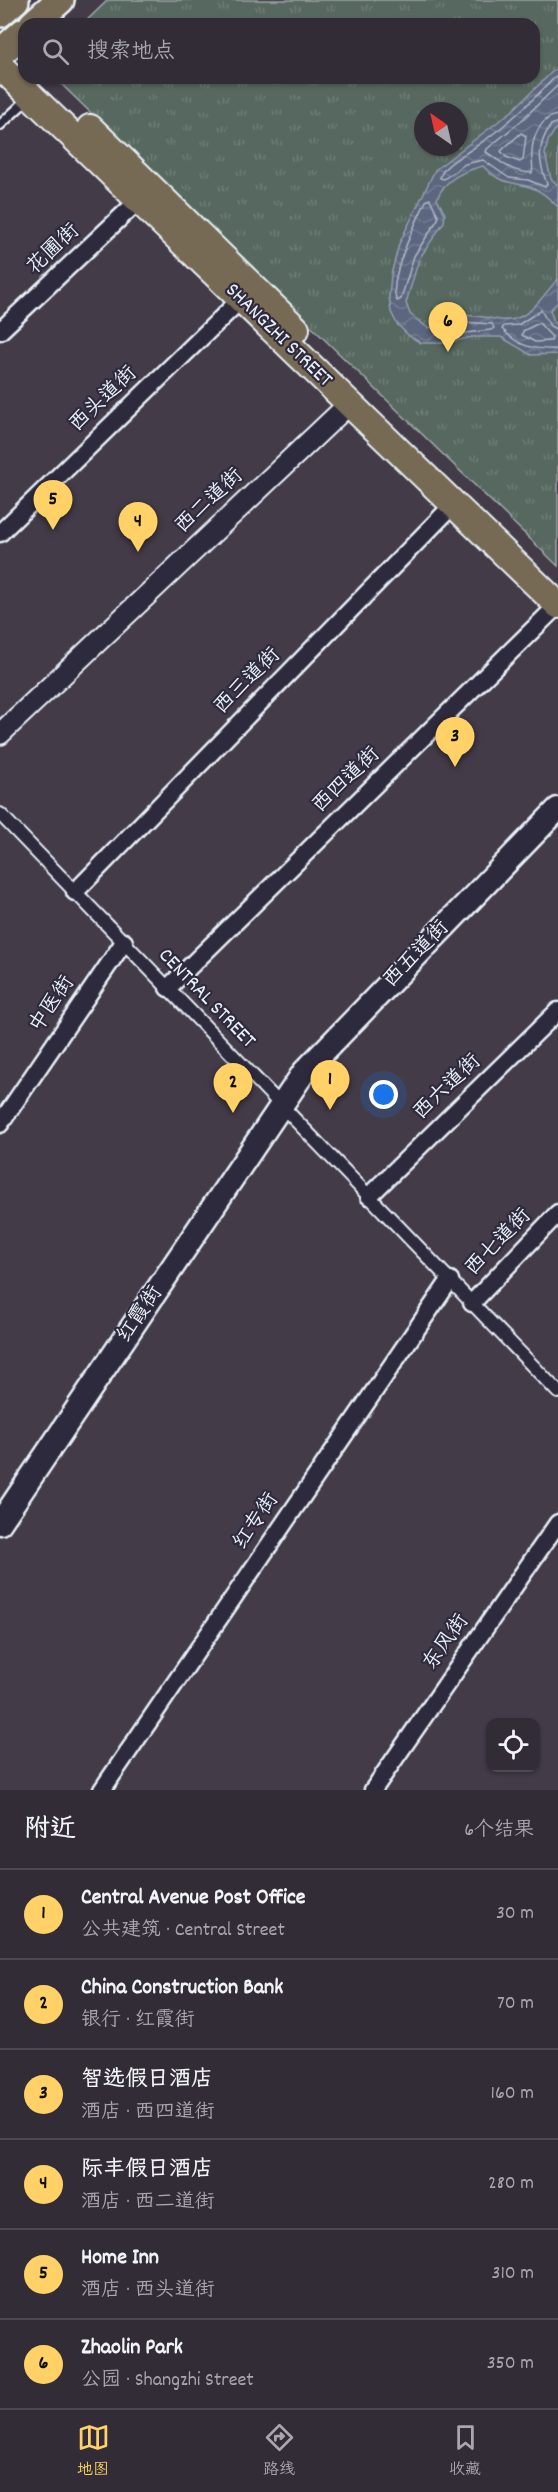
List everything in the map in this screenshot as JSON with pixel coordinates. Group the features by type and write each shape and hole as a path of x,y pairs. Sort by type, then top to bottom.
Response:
{"highway":[{"path":"0,13 15,0"},
{"path":"40,18 60,0"}],"main road":[{"name":"SHANGZHI STREET","path":"9,51 18,64"},
{"name":"SHANGZHI STREET","path":"34,87 138,201 558,605"},
{"name":"SHANGZHI STREET","path":"34,87 558,584"},
{"name":"西五道街","path":"282,1106 304,1072 558,809"},
{"name":"红霞街","path":"0,1523 282,1106"}],"street":[{"name":"花圃街","path":"0,331 138,201"},
{"name":"西头道街","path":"0,533 240,300"},
{"name":"西二道街","path":"0,734 348,404"},
{"name":"西三道街","path":"75,892 453,505"},
{"name":"西四道街","path":"168,988 558,605"},
{"name":"CENTRAL STREET","path":"0,814 558,1392"},
{"name":"中医街","path":"0,1124 124,942"},
{"name":"西六道街","path":"369,1196 558,1011"},
{"name":"西七道街","path":"472,1303 558,1213"},
{"name":"红专街","path":"102,1790 450,1280"},
{"name":"东风街","path":"373,1790 558,1522"}],"lane":[{"path":"0,125 34,87"}],"green space":[{"path":"108,0 558,0 558,566 61,84 540,84 540,18 89,18"}],"water":[{"path":"558,66 558,125 548,141 545,154 551,179 558,185 558,207 539,191 498,178 483,166 456,177 444,186 437,199 445,214 444,222 419,259 406,303 410,314 428,328 453,318 467,316 510,320 519,318 533,308 558,279 558,302 550,310 558,326 558,354 531,355 501,337 472,337 447,343 421,343 409,336 397,324 391,312 389,296 391,275 399,244 435,170 453,156 468,156 468,145 512,111"}],"place":[{"name":"Zhaolin Park","path":"448,352"},
{"name":"Home Inn","path":"53,530"},
{"name":"际丰假日酒店","path":"138,552"},
{"name":"智选假日酒店","path":"455,767"},
{"name":"Central Avenue Post Office","path":"330,1110"},
{"name":"China Construction Bank","path":"233,1113"}]}
